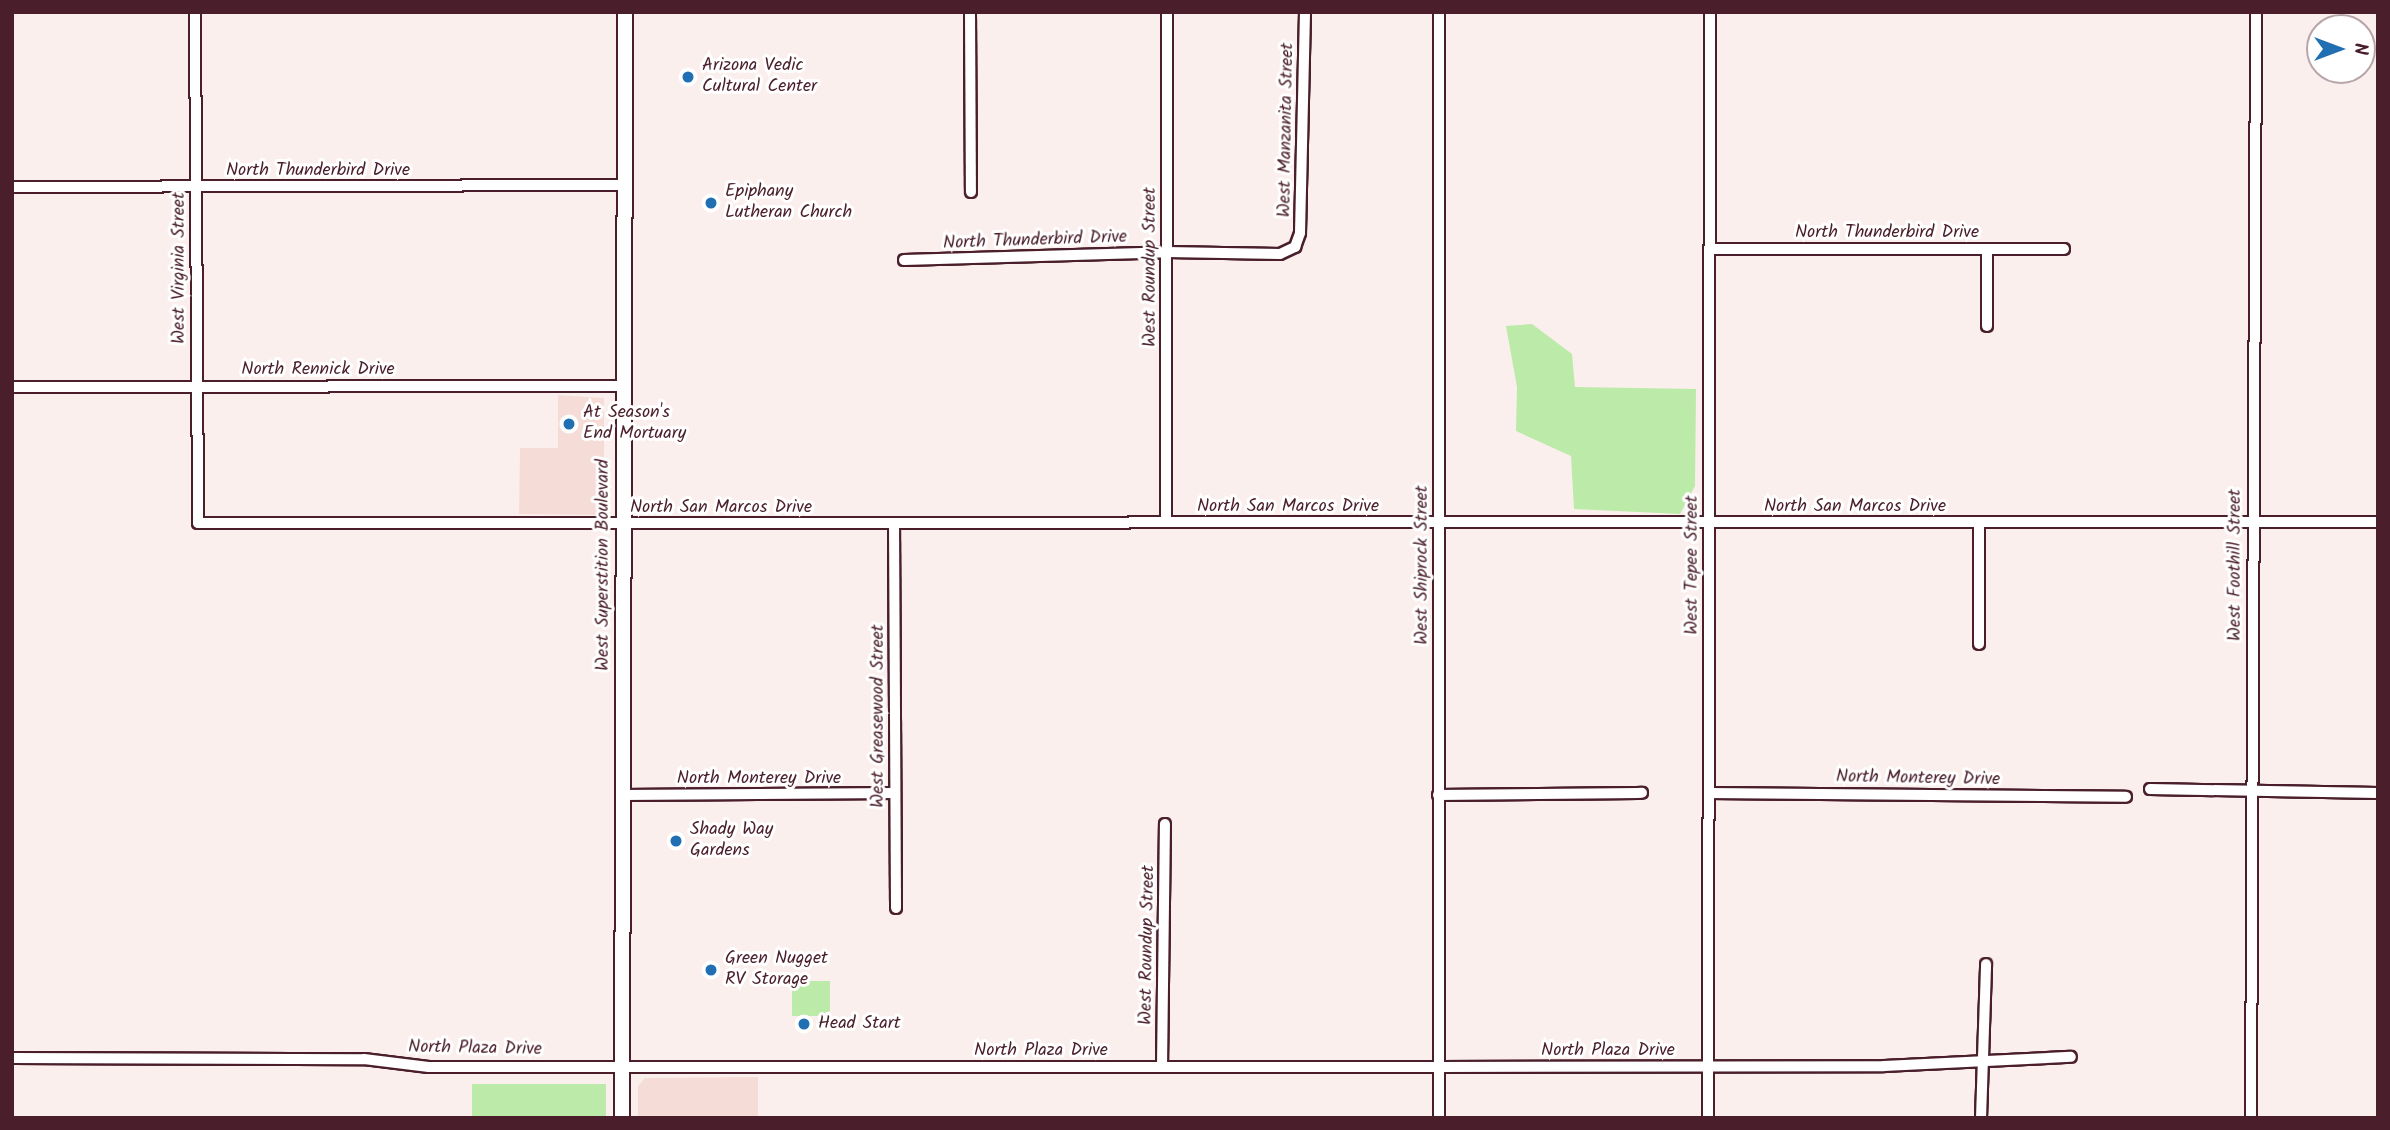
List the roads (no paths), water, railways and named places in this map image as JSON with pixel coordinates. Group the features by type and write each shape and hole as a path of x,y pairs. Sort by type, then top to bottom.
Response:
{"main road":[{"name":"West Superstition Boulevard","path":"622,1118 625,12"}],"street":[{"name":"West Virginia Street","path":"195,12 198,523"},
{"path":"970,12 971,192"},
{"name":"West Roundup Street","path":"1166,522 1167,12"},
{"name":"West Manzanita Street","path":"1294,247 1300,233 1305,12"},
{"name":"West Shiprock Street","path":"1439,12 1439,1118"},
{"name":"West Tepee Street","path":"1708,1118 1710,12"},
{"name":"West Foothill Street","path":"2251,1118 2256,12"},
{"name":"North Thunderbird Drive","path":"12,187 624,185"},
{"name":"North Thunderbird Drive","path":"904,260 1167,252 1280,254 1294,247"},
{"name":"North Thunderbird Drive","path":"1710,249 2064,249"},
{"path":"1987,249 1987,326"},
{"name":"North Rennick Drive","path":"12,387 624,386"},
{"name":"North San Marcos Drive","path":"198,523 2378,522"},
{"name":"West Greasewood Street","path":"894,523 896,908"},
{"path":"1979,523 1979,644"},
{"path":"2150,789 2378,793"},
{"name":"North Monterey Drive","path":"623,796 895,793"},
{"path":"1438,795 1642,793"},
{"name":"North Monterey Drive","path":"1709,793 2126,797"},
{"name":"West Roundup Street","path":"1162,1067 1165,824"},
{"path":"1980,1118 1981,1061 1987,1011 1986,964"},
{"name":"North Plaza Drive","path":"12,1058 377,1060 429,1067 1708,1067 2071,1057"}],"place":[{"name":"Arizona Vedic Cultural Center","path":"688,77"},
{"name":"Epiphany Lutheran Church","path":"711,203"},
{"name":"At Season's End Mortuary","path":"569,424"},
{"name":"Shady Way Gardens","path":"676,841"},
{"name":"Green Nugget RV Storage","path":"711,970"},
{"name":"Head Start","path":"804,1024"}]}
